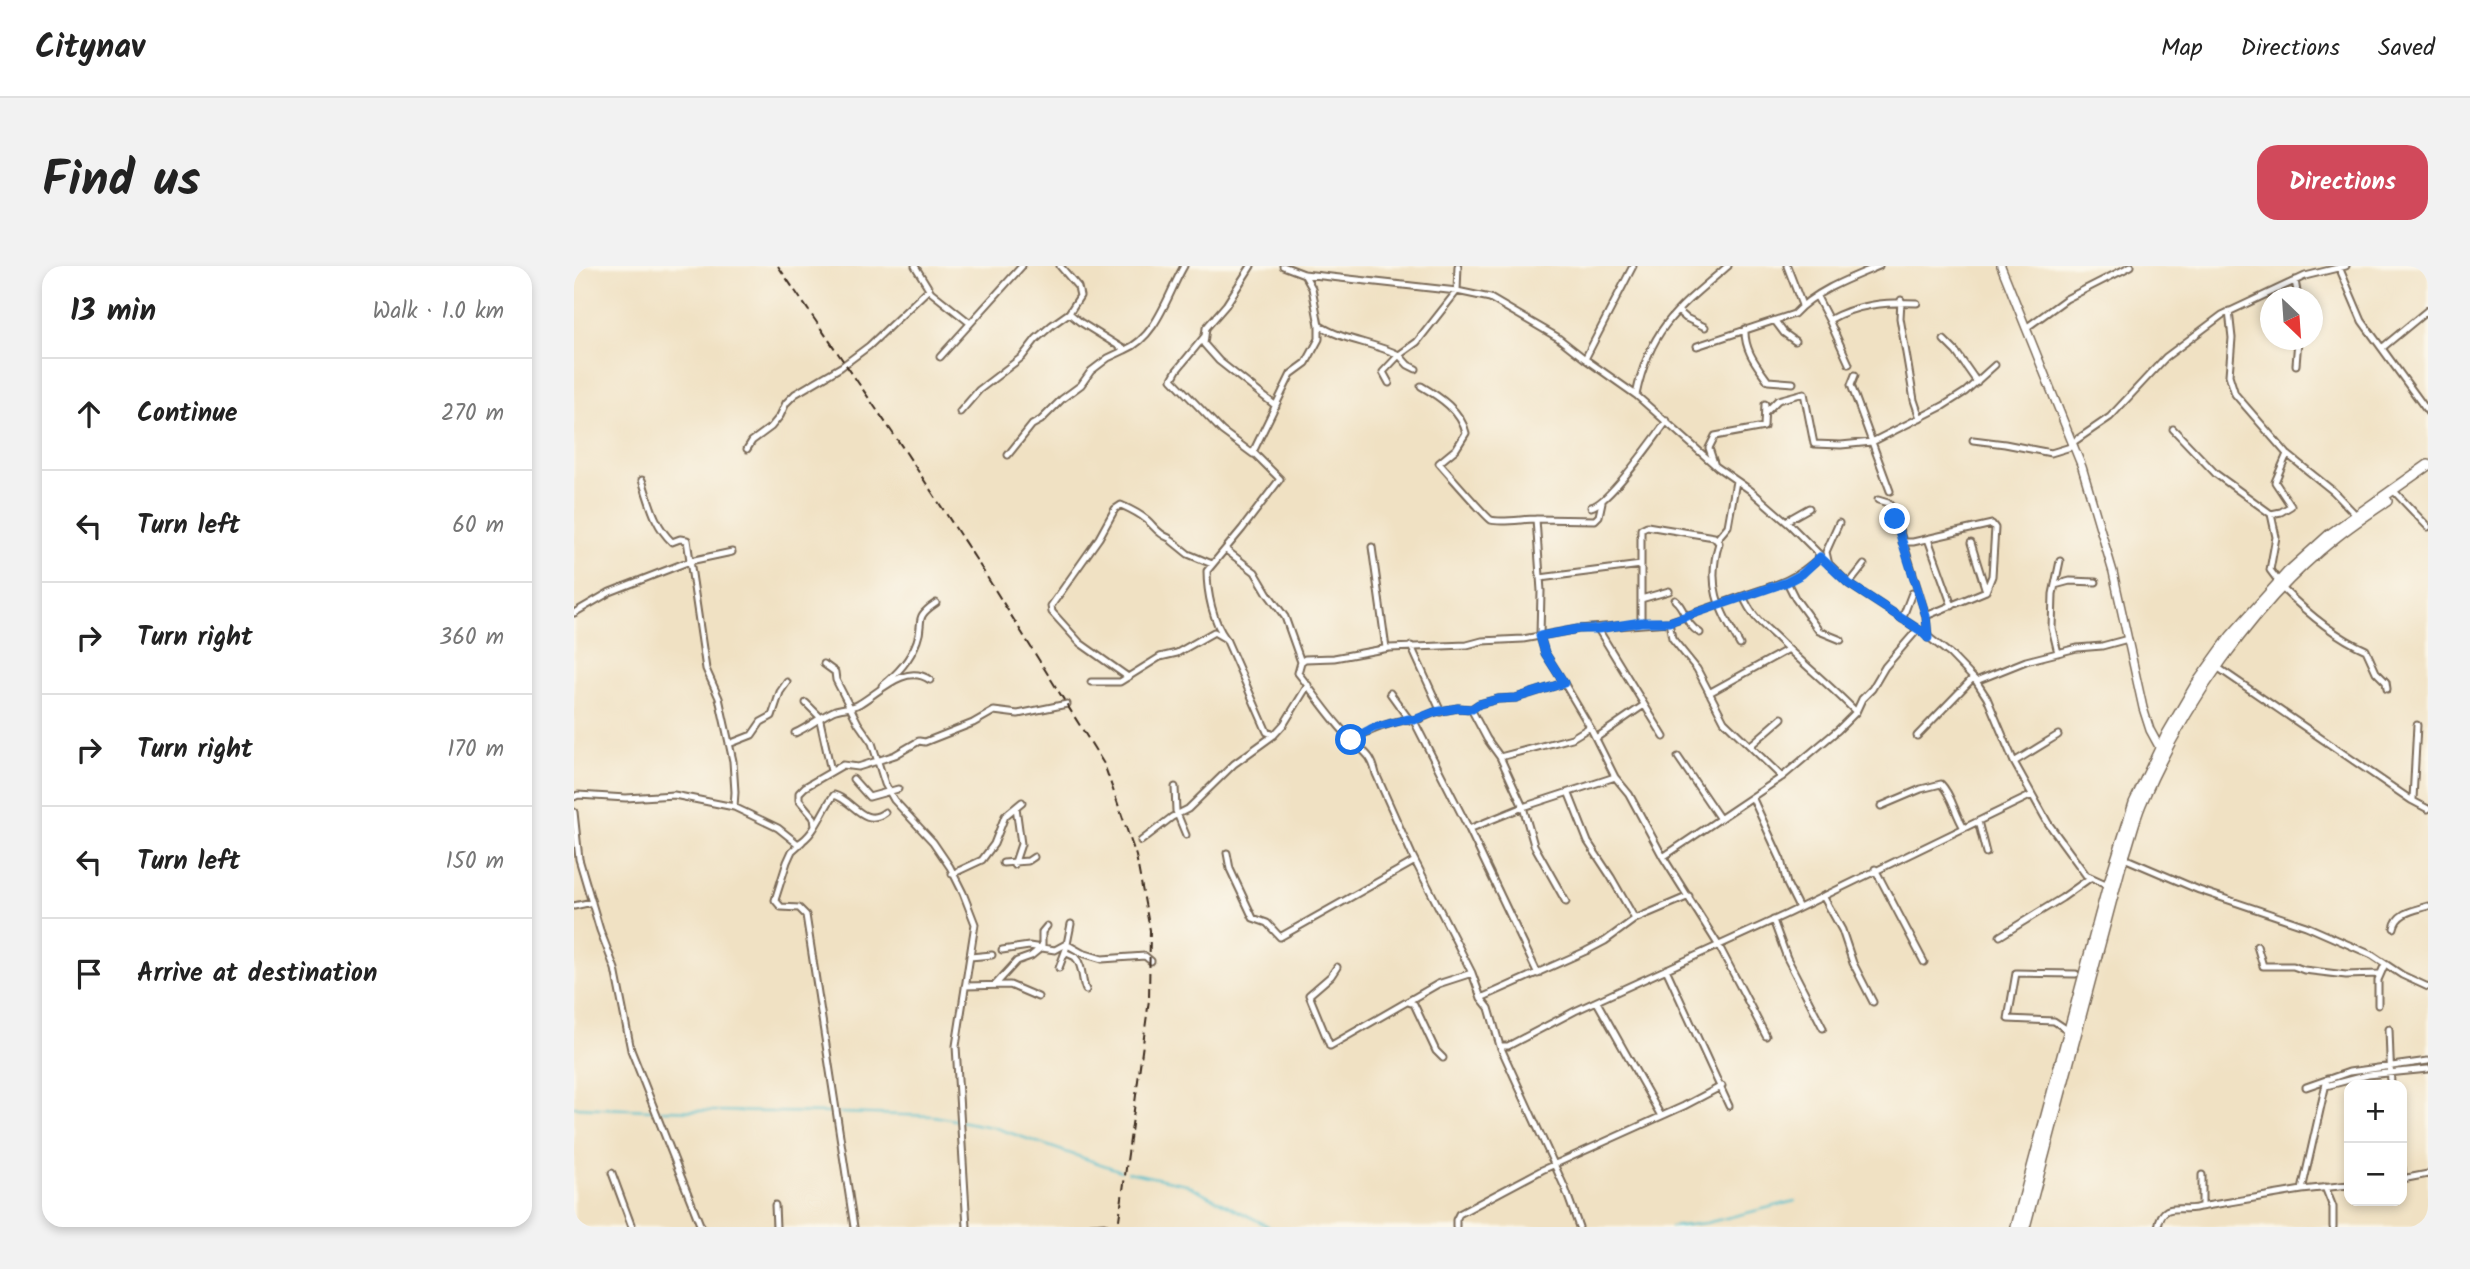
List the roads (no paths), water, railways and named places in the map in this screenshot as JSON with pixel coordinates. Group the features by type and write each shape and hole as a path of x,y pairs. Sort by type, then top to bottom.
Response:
{"main road":[{"path":"2025,1227 2124,858 2162,752 2217,667 2281,585 2333,539 2428,465"},
{"path":"2016,1227 2108,885 2133,803 2202,676 2231,636 2329,534 2394,491 2428,473"}],"street":[{"path":"915,266 929,289 970,323"},
{"path":"940,357 1022,266"},
{"path":"960,412 979,390 1021,356 1036,338 1069,313 1080,296 1078,288 1060,266"},
{"path":"1008,455 1032,425 1081,385 1091,371 1108,358 1136,346 1146,334 1184,266"},
{"path":"1251,266 1226,305 1206,328 1204,344 1213,355 1276,406"},
{"path":"1283,266 1304,274 1457,291 1490,298 1557,337 1636,395 1713,463 1786,521 1849,584 1918,629 1950,654 1974,680 1990,705 2014,762 2055,833 2090,878 2108,885"},
{"path":"1389,383 1383,372 1399,355 1417,342 1457,291 1458,266"},
{"path":"1584,359 1633,266"},
{"path":"1636,395 1642,365 1662,328 1694,294 1728,266"},
{"path":"1787,266 1802,305"},
{"path":"1696,345 1794,314 1802,305 1841,282 1879,266"},
{"path":"2001,266 2073,444 2103,533 2146,719 2162,752"},
{"path":"2026,328 2066,299 2129,266"},
{"path":"1973,440 2051,453 2073,444 2110,417 2166,357 2229,311 2295,280 2346,266"},
{"path":"2339,267 2362,321 2428,412"},
{"path":"1253,454 1291,374 1306,363 1319,339 1312,288 1304,274"},
{"path":"2295,280 2296,287"},
{"path":"747,449 752,441 771,427 795,394 841,367 869,346 929,289"},
{"path":"1817,297 1849,365"},
{"path":"1901,302 1911,384 1920,418"},
{"path":"1829,320 1862,306 1917,303"},
{"path":"2382,348 2428,310"},
{"path":"1678,311 1705,327"},
{"path":"2229,311 2232,338 2229,375 2235,394 2287,454 2333,491 2356,515"},
{"path":"1069,313 1125,350"},
{"path":"1775,321 1795,341"},
{"path":"1319,325 1329,332 1384,348 1399,355 1416,369"},
{"path":"1745,329 1744,341 1749,354 1768,381 1793,383"},
{"path":"1204,337 1172,379 1222,431 1280,479 1207,572 1207,582 1220,631 1267,732 1274,735"},
{"path":"1944,340 1977,382"},
{"path":"2295,365 2297,350"},
{"path":"1765,413 1778,400 1804,393 1814,444 1872,442 1943,406 1977,382 1995,365"},
{"path":"1855,375 1851,385 1890,491"},
{"path":"1421,386 1454,409 1466,433 1456,449 1439,463 1465,490 1482,513 1492,520 1595,520 1599,516 1602,502"},
{"path":"1713,463 1709,448 1715,436 1763,427 1765,404"},
{"path":"1591,508 1602,502 1639,460 1667,422"},
{"path":"2173,429 2216,474 2271,514 2276,537 2270,570 2310,614 2352,644 2366,650 2376,672 2386,682 2387,689"},
{"path":"2271,514 2291,506 2275,482 2287,454"},
{"path":"642,480 650,511 672,542 687,540 706,669 719,698 733,761 736,792 734,807"},
{"path":"1717,539 1728,526 1736,481"},
{"path":"2394,491 2428,527"},
{"path":"1878,500 1888,503 1893,509 1926,616 1928,638"},
{"path":"1128,677 1080,643 1052,612 1051,606 1115,509 1121,505 1130,509 1147,520 1160,535 1188,554 1212,564"},
{"path":"1786,521 1810,508"},
{"path":"1536,519 1540,636 1545,653 1590,727 1615,777 1629,794 1663,857 1719,946 1766,1036"},
{"path":"1829,565 1826,552 1839,523"},
{"path":"1902,542 1994,525 1996,532 1992,576 1986,591 1926,616"},
{"path":"1641,622 1641,529 1645,526 1711,536 1719,543 1714,562 1718,606 1740,645"},
{"path":"1928,539 1952,606"},
{"path":"1971,542 1986,591"},
{"path":"1372,547 1386,648"},
{"path":"1226,550 1255,572 1285,617 1301,662 1298,673 1351,740 1367,753 1374,763 1376,774 1415,861 1472,973 1481,998 1489,1009 1500,1046 1565,1188 1579,1227"},
{"path":"574,613 610,592 690,561 732,552"},
{"path":"1301,662 1305,659 1334,658 1386,648 1466,645 1578,629 1598,629 1641,622 1669,622 1787,582 1802,574 1820,557"},
{"path":"2057,653 2052,628 2055,585 2060,561"},
{"path":"1540,578 1641,565"},
{"path":"1849,584 1864,565"},
{"path":"2055,585 2070,580 2096,582"},
{"path":"1787,582 1819,631 1841,640"},
{"path":"1641,599 1669,591"},
{"path":"1902,619 1912,593"},
{"path":"1743,596 1750,612 1787,650 1856,712"},
{"path":"1675,600 1691,628 1700,633"},
{"path":"795,733 844,707 852,708 901,671 916,644 919,621 925,611 936,603"},
{"path":"1669,622 1672,638 1697,668 1724,720 1782,777"},
{"path":"1598,629 1664,737"},
{"path":"1663,857 1753,799 1838,730 1856,712 1885,667 1918,629"},
{"path":"1091,682 1120,682 1160,657 1177,653 1214,632 1226,639"},
{"path":"1917,736 1974,680 2026,661 2129,639"},
{"path":"1410,646 1441,712"},
{"path":"1709,693 1787,650"},
{"path":"824,664 835,673 858,723 872,743 889,790 909,819 933,842 963,893 975,924 956,1046 967,1227"},
{"path":"2217,667 2428,809"},
{"path":"880,688 912,673 930,680"},
{"path":"729,744 752,735 761,722 772,716 780,692 787,682"},
{"path":"1351,740 1373,728 1458,708 1472,709 1479,704 1516,698 1564,683"},
{"path":"1141,841 1188,809 1234,764 1274,735 1308,685"},
{"path":"1390,693 1411,720 1469,829 1538,974"},
{"path":"806,703 819,719 831,771"},
{"path":"815,826 814,818 799,800 799,793 843,765 858,767 901,752 919,741 925,742 964,727 995,711 1018,714 1067,704"},
{"path":"1596,738 1644,705"},
{"path":"1472,709 1487,739 1500,757 1523,807 1534,845 1566,902"},
{"path":"1751,745 1782,718"},
{"path":"2411,800 2417,724"},
{"path":"1500,757 1573,738 1590,727"},
{"path":"2014,762 2058,735"},
{"path":"1678,757 1720,819"},
{"path":"1469,829 1523,807 1615,777"},
{"path":"853,779 869,797 898,789"},
{"path":"1881,806 1941,783 1947,789 1957,818 1964,828"},
{"path":"1175,788 1177,815 1186,835"},
{"path":"1569,794 1588,842 1635,919"},
{"path":"574,797 674,795 734,807 778,828 798,844 802,842"},
{"path":"853,1227 806,915 799,908 781,907 775,900 792,851 815,826 834,795 844,799 864,816 875,817 885,812"},
{"path":"1500,1046 1508,1046 1555,1021 1719,946 2032,795"},
{"path":"1753,799 1799,908"},
{"path":"952,874 982,860 994,844 1005,816 1022,802"},
{"path":"1015,863 1021,844 1016,807"},
{"path":"574,812 578,853 615,969 631,1050 701,1227"},
{"path":"1978,821 1986,853"},
{"path":"1227,853 1232,876 1253,918 1267,923 1280,937 1415,861"},
{"path":"1003,863 1028,861 1034,857"},
{"path":"2124,858 2199,890 2306,926 2372,955 2428,987"},
{"path":"1875,869 1924,962"},
{"path":"2000,936 2090,878"},
{"path":"1481,998 1538,974 1605,941 1635,919 1689,896"},
{"path":"1823,896 1842,930 1853,963 1873,1002"},
{"path":"574,906 592,902"},
{"path":"2395,928 2396,922 2403,914 2428,906"},
{"path":"1773,920 1787,958 1823,1028"},
{"path":"1059,968 1071,924"},
{"path":"1042,947 1042,932 1047,926"},
{"path":"1002,950 1022,946 1055,950 1066,944"},
{"path":"1066,944 1082,953 1102,959 1145,956 1151,961"},
{"path":"2257,946 2263,966 2293,966 2304,970 2346,975 2379,974"},
{"path":"995,985 1017,961 1031,956 1042,947"},
{"path":"1065,952 1075,957 1086,990"},
{"path":"970,957 992,955"},
{"path":"2378,1005 2379,974 2385,964"},
{"path":"1337,967 1331,976 1309,995 1330,1046 1450,979 1472,973"},
{"path":"1666,969 1730,1106"},
{"path":"2069,1031 2054,1021 2008,1019 2016,973 2076,974"},
{"path":"965,986 1020,988 1038,997"},
{"path":"1408,1002 1414,1004 1436,1051 1443,1058"},
{"path":"1597,1002 1661,1116"},
{"path":"2389,1029 2390,1080"},
{"path":"2306,1087 2428,1061"},
{"path":"2389,1070 2428,1069"},
{"path":"2302,1190 2327,1082"},
{"path":"1456,1227 1455,1220 1459,1214 1554,1165 1722,1086"},
{"path":"612,1173 632,1227"},
{"path":"2407,1178 2428,1174"},
{"path":"2200,1207 2204,1202 2202,1175"},
{"path":"2158,1227 2161,1215 2166,1211 2344,1185"},
{"path":"2325,1187 2333,1207 2333,1227"},
{"path":"775,1205 776,1227"},
{"path":"1091,1227 1104,1226"}],"waterway":[{"path":"574,1107 652,1110"},
{"path":"658,1110 834,1113"},
{"path":"840,1113 934,1116 996,1128 1121,1171"},
{"path":"1128,1172 1186,1184 1270,1227"},
{"path":"1671,1227 1706,1223 1795,1201"}],"railway":[{"path":"778,266 977,561 1104,764 1136,856 1150,930 1149,1000 1118,1227"}]}
